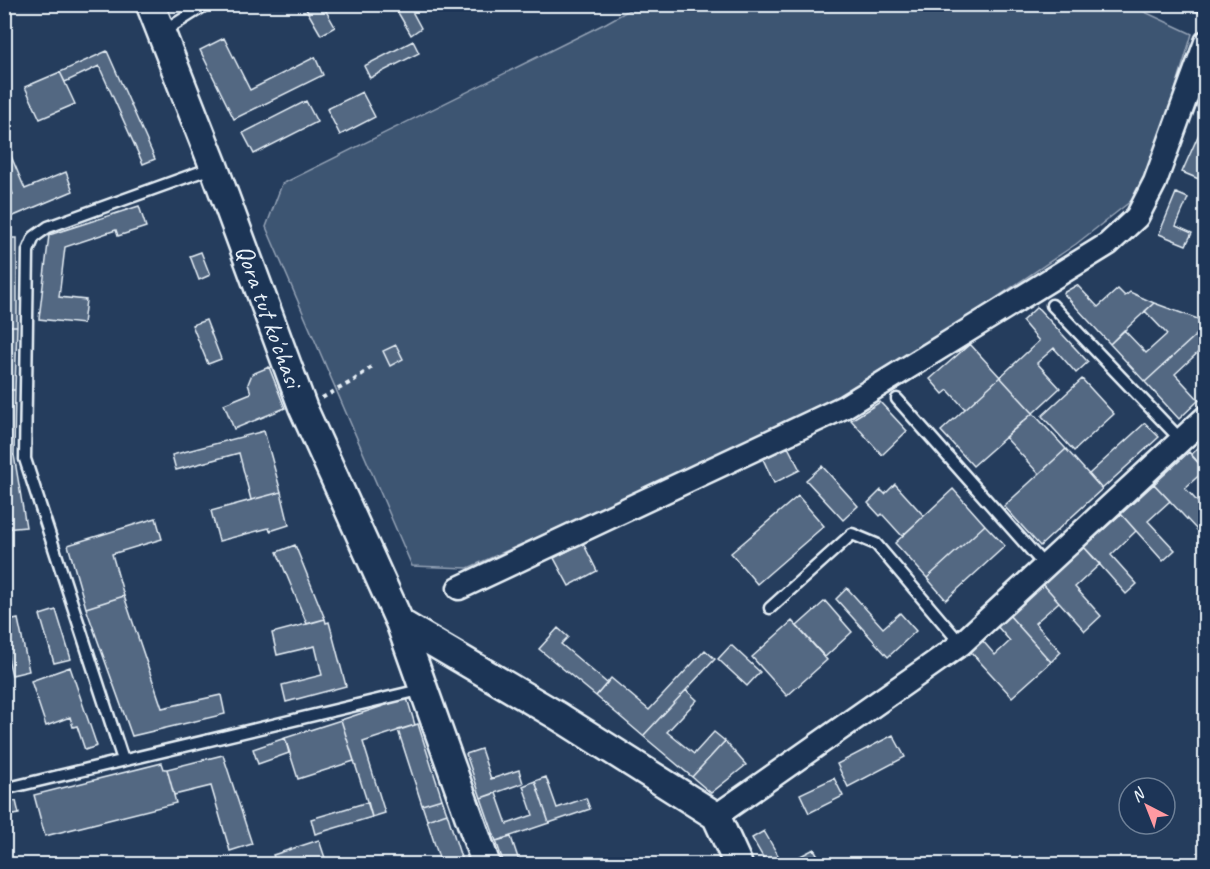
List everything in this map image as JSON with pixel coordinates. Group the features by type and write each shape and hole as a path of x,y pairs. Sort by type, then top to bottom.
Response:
{"street":[{"name":"Qora tut ko'chasi","path":"150,4 214,167 303,408 399,623 486,864"},
{"path":"459,588 844,406 1108,244 1137,217 1155,182 1206,42"},
{"path":"716,816 961,644 1206,417"},
{"path":"399,623 558,716 716,816 738,864"}],"lane":[{"path":"160,33 207,4"},
{"path":"1196,4 1206,8"},
{"path":"123,760 24,459 28,251 34,237 48,227 214,167"},
{"path":"1052,305 1181,440"},
{"path":"897,399 1045,566"},
{"path":"770,608 852,534 876,544 961,644"},
{"path":"4,789 424,689"}],"path":[{"path":"303,408 353,381 373,366"}],"shaded area":[{"path":"638,5 1130,5 1192,34 1145,190 1076,244 845,400 468,568 412,566 266,227 282,184"}],"building":[{"path":"303,4 322,4 335,27 321,35"},
{"path":"393,4 408,4 421,28 411,35"},
{"path":"224,38 250,90 315,57 323,75 234,119 200,50"},
{"path":"413,41 419,53 370,78 364,66"},
{"path":"107,51 155,159 143,164 99,66 65,82 60,72"},
{"path":"60,72 75,104 40,119 25,87"},
{"path":"362,92 375,117 340,135 327,109"},
{"path":"306,101 317,122 254,154 243,133"},
{"path":"1206,118 1206,182 1182,172"},
{"path":"4,146 6,150 8,149 25,189 66,172 73,191 4,220 4,197 13,194 4,174"},
{"path":"1176,193 1188,198 1176,226 1192,233 1186,245 1159,234"},
{"path":"139,206 146,227 118,236 116,230 65,247 59,297 86,300 83,324 39,319 49,235"},
{"path":"4,238 17,238 17,326 4,326"},
{"path":"201,252 210,275 199,280 190,256"},
{"path":"1077,285 1098,307 1118,289 1125,296 1130,292 1154,303 1110,344 1063,293"},
{"path":"1154,303 1206,322 1206,326 1145,382 1110,344 1124,330 1146,353 1167,334 1145,311"},
{"path":"1037,307 1088,362 1076,373 1054,348 1037,363 1060,388 1033,413 1000,377 1039,341 1022,321"},
{"path":"206,320 221,359 208,364 192,325"},
{"path":"4,326 17,326 15,390 4,390"},
{"path":"1206,326 1206,345 1175,374 1199,400 1179,419 1145,382"},
{"path":"970,344 1000,377 965,409 948,390 943,394 930,379"},
{"path":"396,345 403,359 390,366 383,351"},
{"path":"269,367 285,408 234,429 224,404 251,393 248,384 252,374"},
{"path":"1000,377 1033,413 973,466 941,431"},
{"path":"1082,379 1114,414 1074,451 1042,416"},
{"path":"4,390 15,390 14,455 4,455"},
{"path":"880,402 907,431 882,455 851,420"},
{"path":"1033,413 1066,449 1039,474 1005,437"},
{"path":"1145,423 1159,437 1102,489 1089,474"},
{"path":"264,431 281,492 251,500 239,453 176,470 172,455"},
{"path":"1206,440 1206,471 1191,455"},
{"path":"788,447 800,470 774,483 763,459"},
{"path":"1066,449 1102,489 1040,546 1004,506"},
{"path":"1189,452 1205,470 1185,488 1206,511 1206,522 1197,530 1154,484"},
{"path":"4,455 14,455 26,527 4,529 4,514 9,514 4,489"},
{"path":"822,466 858,506 843,520 806,480"},
{"path":"895,484 924,516 902,536 882,514 880,516 868,503 881,490 885,494"},
{"path":"1154,484 1170,501 1148,521 1175,550 1163,561 1121,514"},
{"path":"953,489 985,525 927,578 895,543"},
{"path":"281,492 289,525 219,541 211,511"},
{"path":"798,496 824,526 757,584 731,553"},
{"path":"1121,514 1136,531 1111,555 1137,584 1126,594 1084,547"},
{"path":"156,518 162,539 112,554 124,596 86,608 68,545"},
{"path":"985,525 1005,546 946,600 927,578"},
{"path":"583,543 597,571 569,586 554,558"},
{"path":"295,545 325,619 307,624 277,552"},
{"path":"1084,547 1100,564 1075,587 1101,616 1085,631 1043,584"},
{"path":"1043,584 1059,602 1035,623 1061,652 1051,662 1009,615"},
{"path":"847,588 883,628 900,613 916,631 888,657 836,599"},
{"path":"124,596 162,708 221,695 225,714 132,736 86,608"},
{"path":"825,601 852,632 825,657 797,626"},
{"path":"56,610 71,659 54,663 40,615"},
{"path":"1009,615 1051,662 1012,697 970,651 982,640 995,655 1010,641 997,626"},
{"path":"18,619 29,671 12,675 4,642 4,622"},
{"path":"325,619 326,623 329,622 346,686 286,702 282,685 322,675 315,646 277,655 272,633"},
{"path":"792,621 827,660 787,696 752,657"},
{"path":"558,628 568,637 561,644 607,683 596,696 539,649"},
{"path":"731,645 760,672 747,686 718,659"},
{"path":"705,650 715,659 643,736 596,696 611,678 649,710"},
{"path":"70,667 97,746 85,750 77,726 73,727 70,717 46,726 31,681"},
{"path":"686,690 697,700 667,732 694,754 714,732 725,741 692,777 643,736"},
{"path":"407,698 415,725 363,742 385,813 372,817 341,720"},
{"path":"341,720 354,761 298,779 285,738"},
{"path":"418,724 442,799 422,805 398,730"},
{"path":"893,735 905,757 848,787 837,764"},
{"path":"285,738 289,753 258,764 253,749"},
{"path":"725,741 746,765 711,793 692,777"},
{"path":"481,749 491,779 519,770 523,783 481,798 466,754"},
{"path":"223,755 252,844 230,851 211,786 174,795 167,769"},
{"path":"162,763 164,769 167,769 176,803 45,836 34,795"},
{"path":"546,777 557,808 586,798 590,809 549,823 535,781"},
{"path":"834,778 843,796 809,813 800,794"},
{"path":"535,781 549,823 496,841 481,798 496,793 507,824 533,815 523,786"},
{"path":"442,799 447,813 427,820 422,805"},
{"path":"16,801 19,814 4,817 4,804"},
{"path":"368,802 372,817 315,834 311,819"},
{"path":"447,813 463,864 441,864 427,820"},
{"path":"764,831 783,864 767,864 752,838"},
{"path":"511,837 520,864 504,864 496,841"},
{"path":"319,840 327,864 312,864 310,859 295,864 277,864 273,855"},
{"path":"814,849 820,859 810,864 785,864"}]}
